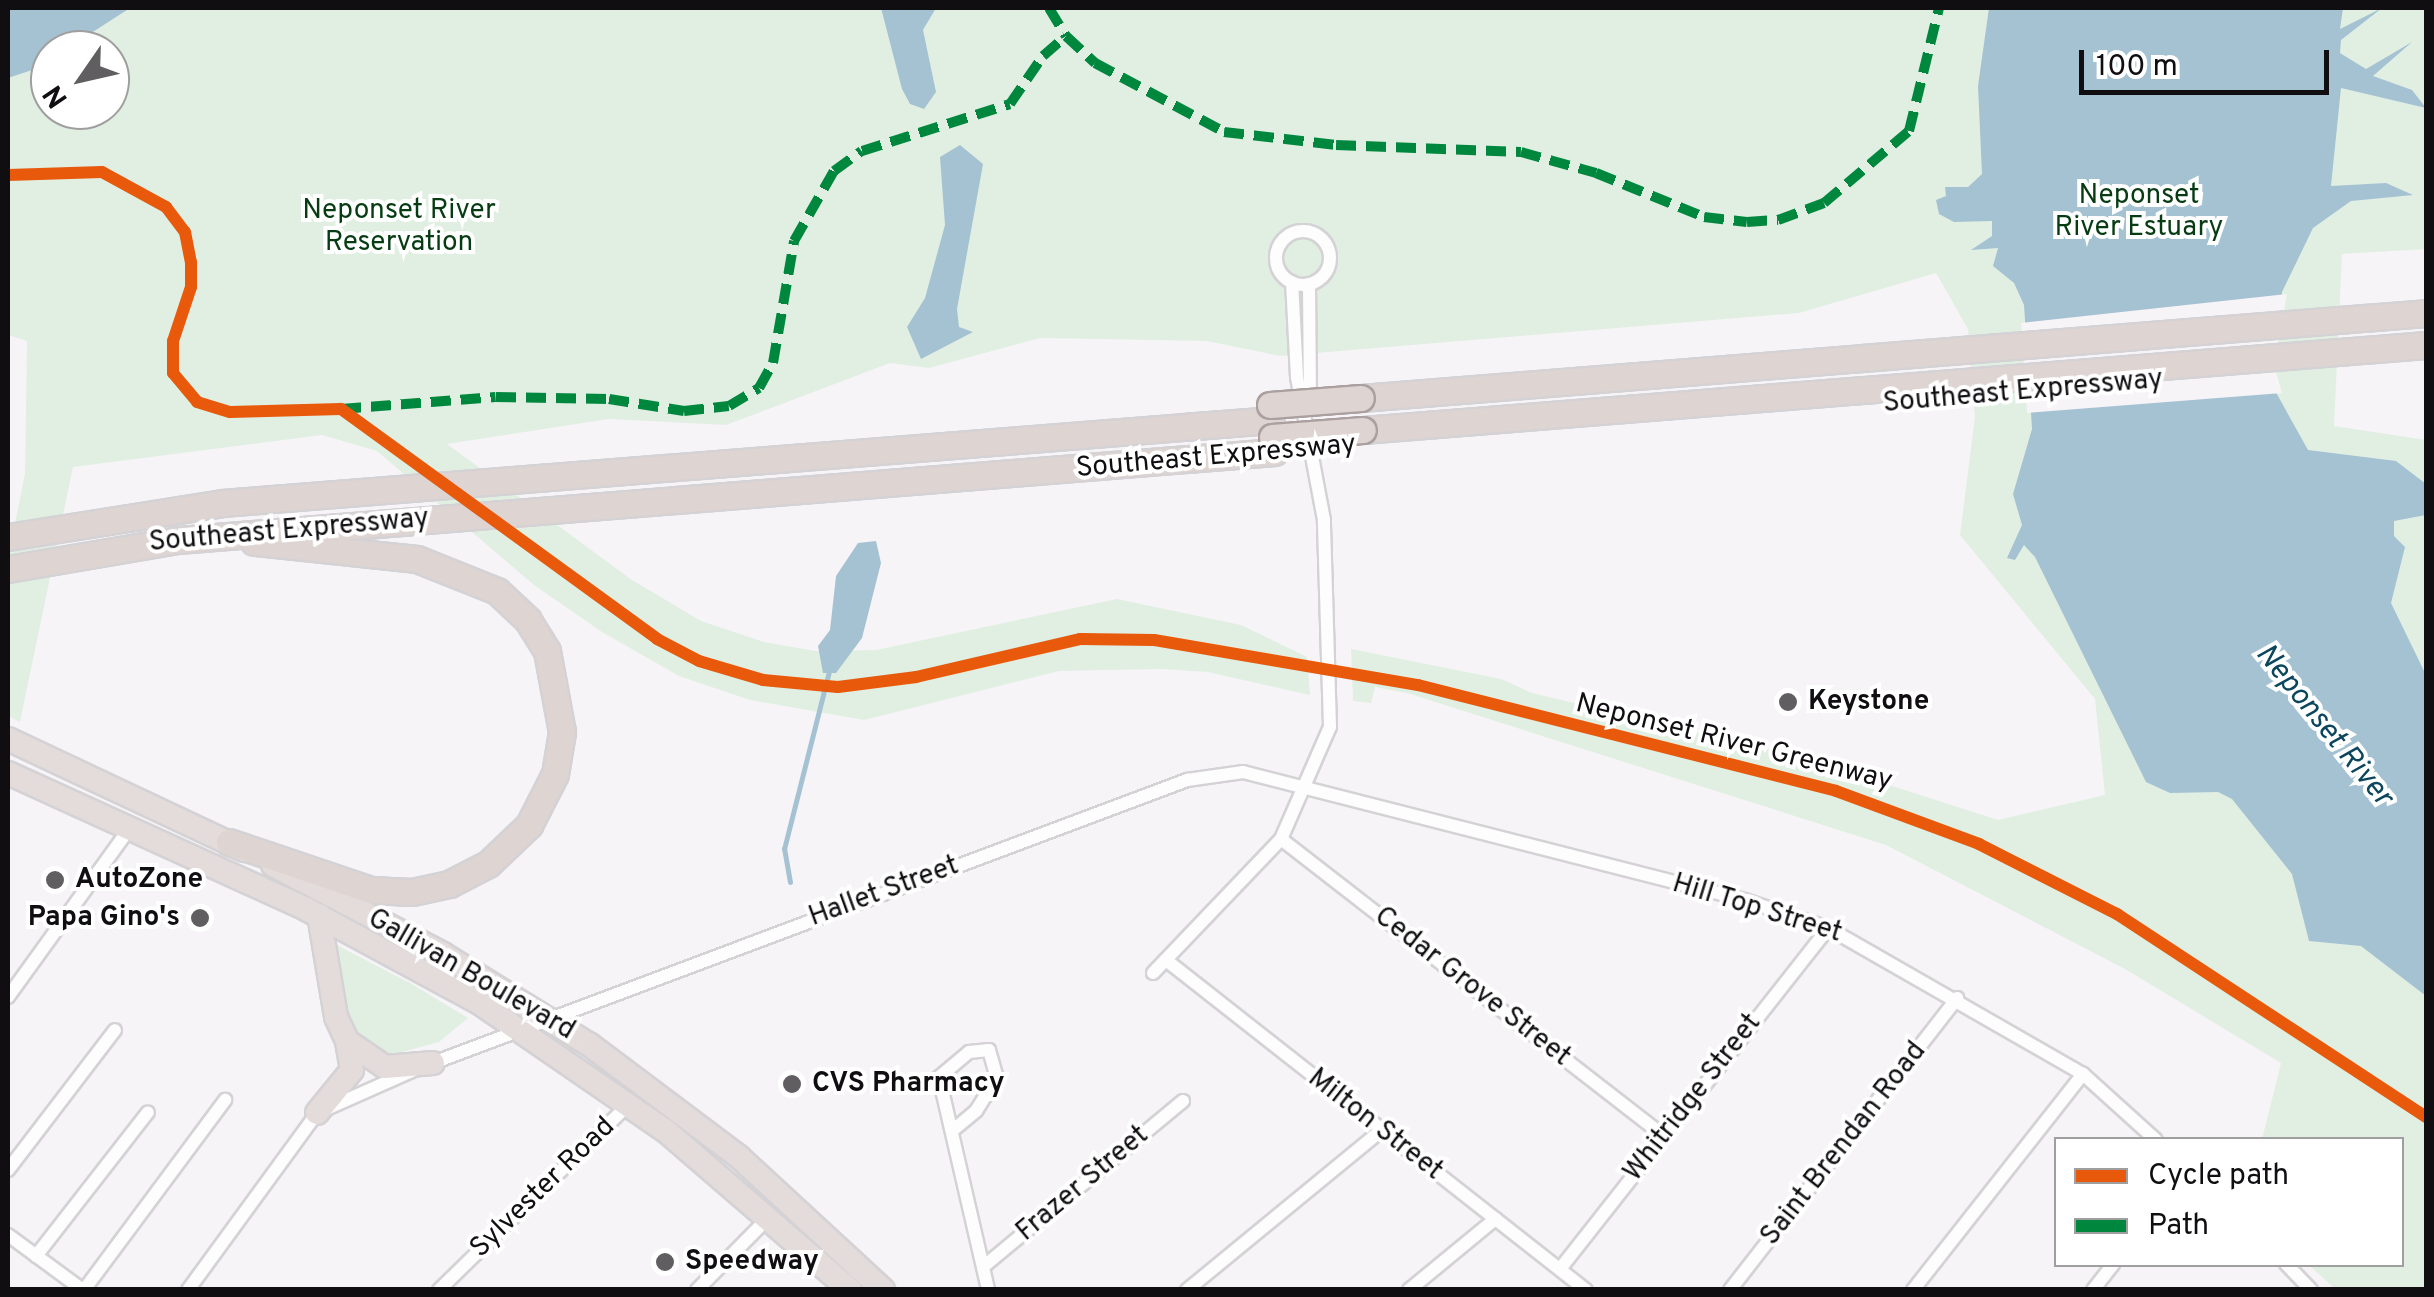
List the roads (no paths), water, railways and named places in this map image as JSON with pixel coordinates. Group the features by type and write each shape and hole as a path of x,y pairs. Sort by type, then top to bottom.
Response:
{"highway":[{"name":"Southeast Expressway","path":"8,521 68,533 224,536 1272,429 2339,344 2422,316"},
{"name":"Southeast Expressway","path":"8,569 68,533 240,486 1272,429 2339,344 2426,360"},
{"path":"2339,344 2426,345"},
{"path":"8,537 1272,429"},
{"path":"8,555 68,533"},
{"path":"224,536 299,552 401,556 472,577 508,600 536,630 552,663 563,718 554,774 537,813 499,856 449,884 412,892 371,890 229,842"},
{"name":"Gallivan Boulevard","path":"8,739 229,842 548,1017 850,1290"},
{"name":"Gallivan Boulevard","path":"8,774 319,915 637,1094 738,1157 883,1290"},
{"path":"313,1119 352,1070 347,1041 336,1017 319,915"},
{"path":"347,1041 385,1067 433,1063"}],"street":[{"path":"1308,232 1320,237 1330,255 1327,270 1309,284 1292,282 1279,270 1277,253 1285,238 1308,232"},
{"path":"1153,973 1282,838 1326,743 1332,702 1324,520 1307,412 1296,377 1292,282"},
{"path":"1307,412 1314,377 1309,284"},
{"name":"Hallet Street","path":"313,1119 518,1028 1199,776 1243,772 1307,788"},
{"name":"Hill Top Street","path":"1307,788 1744,900 1828,928 1957,998 2083,1074 2153,1137"},
{"path":"8,996 129,828"},
{"name":"Cedar Grove Street","path":"1282,838 1663,1135"},
{"name":"Whitridge Street","path":"1560,1270 1828,928"},
{"name":"Milton Street","path":"1166,960 1586,1290"},
{"name":"Saint Brendan Road","path":"1730,1290 1957,998"},
{"path":"8,1170 114,1030"},
{"path":"952,1131 990,1093 996,1061 989,1050 969,1052 939,1077 988,1290"},
{"path":"1913,1290 2083,1074"},
{"name":"Sylvester Road","path":"439,1290 589,1146 637,1094"},
{"path":"8,1235 83,1290 225,1100"},
{"name":"Frazer Street","path":"983,1267 1183,1101"},
{"path":"36,1256 148,1112"},
{"path":"188,1290 313,1119"},
{"path":"1187,1290 1382,1130"},
{"path":"696,1290 770,1216"},
{"path":"1409,1290 1495,1219"},
{"path":"2093,1290 2110,1267"},
{"path":"2289,1267 2312,1290"},
{"path":"2288,1290 2298,1276"}],"water":[{"path":"8,8 130,8 96,30 30,30 30,71 8,78"},
{"path":"881,8 936,8 923,30 936,92 924,109 910,104 902,89"},
{"name":"Neponset River Estuary","path":"1989,8 2343,8 2340,29 2382,8 2341,40 2340,53 2366,69 2412,42 2373,76 2412,90 2426,108 2341,88 2331,186 2386,183 2413,195 2351,201 2313,228 2282,292 2273,387 2308,450 2396,461 2426,484 2426,515 2394,521 2394,536 2405,547 2391,603 2426,675 2426,996 2361,946 2309,941 2292,874 2232,799 2218,792 2170,793 2146,782 2035,557 2024,545 2015,560 2007,558 2022,525 2013,494 2032,429 2024,305 2014,283 1993,266 1998,248 1971,250 1992,236 1992,221 1954,222 1939,214 1936,200 1946,196 1945,187 1968,187 1982,174 1978,86"},
{"path":"960,145 983,164 957,309 959,327 973,332 921,359 907,327 925,298 945,225 940,157"},
{"path":"876,541 881,563 862,638 836,673 823,673 818,646 830,630 836,576 858,543"}],"waterway":[{"path":"790,882 784,849 829,671"}],"place":[{"name":"Keystone","path":"1788,702"},
{"name":"AutoZone","path":"55,880"},
{"name":"Papa Gino's","path":"200,918"},
{"name":"CVS Pharmacy","path":"792,1084"},
{"name":"Speedway","path":"665,1262"}],"park label":[{"name":"Neponset River Reservation","path":"399,227"}],"water label":[{"name":"Neponset River","path":"2323,726"}]}
